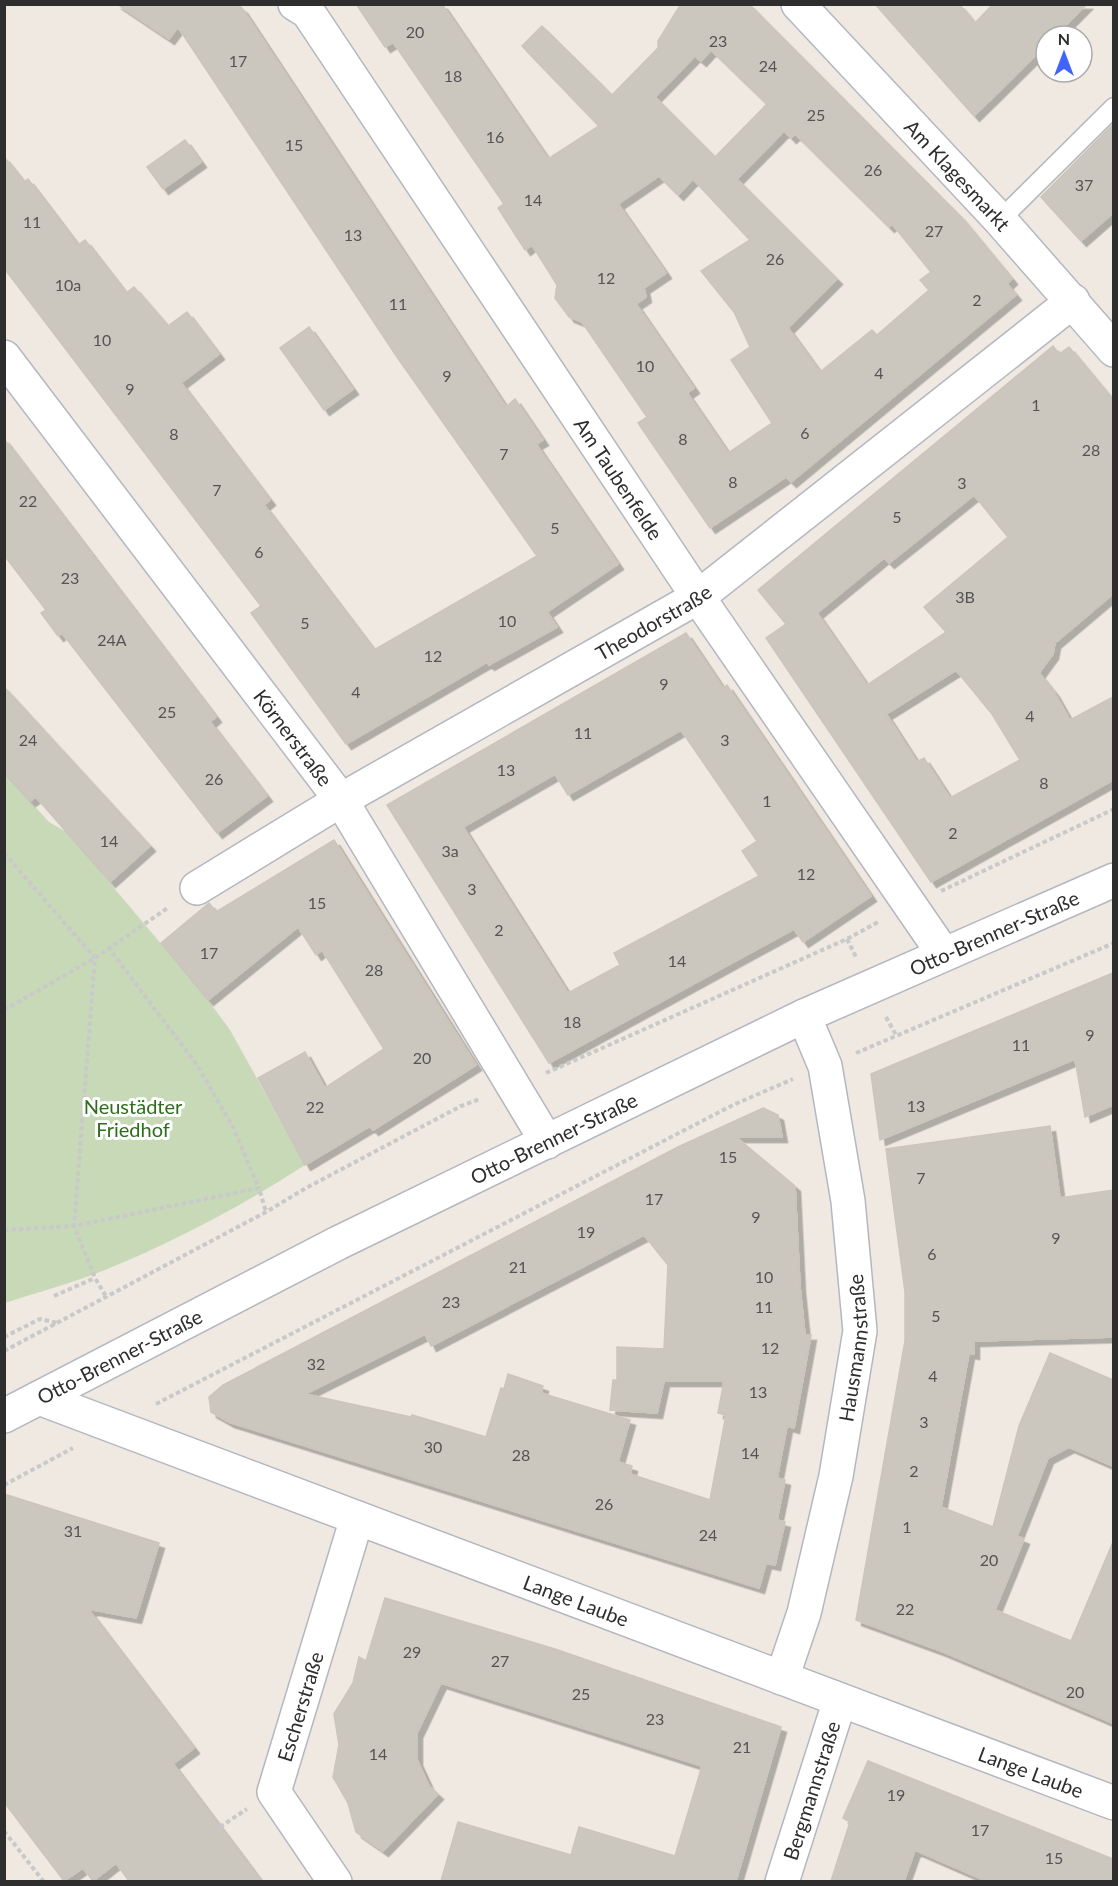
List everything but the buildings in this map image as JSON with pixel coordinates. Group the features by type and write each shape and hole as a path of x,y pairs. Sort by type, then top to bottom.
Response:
{"street":[{"name":"Am Taubenfelde","path":"295,4 308,12 315,21 698,597 944,953"},
{"name":"Am Klagesmarkt","path":"798,4 1000,220 1073,301 1113,350"},
{"name":"Theodorstraße","path":"197,888 341,800 698,597 1073,301"},
{"name":"Körnerstraße","path":"4,357 341,800 547,1142"},
{"name":"Otto-Brenner-Straße","path":"4,1416 338,1243 804,1016 1113,880"},
{"name":"Hausmannstraße","path":"782,1678 804,1613 836,1476 860,1331 848,1201 825,1066 804,1016"},
{"name":"Lange Laube","path":"39,1398 1113,1803"},
{"name":"Escherstraße","path":"335,1881 274,1792 357,1518"},
{"name":"Bergmannstraße","path":"783,1881 840,1700"}],"lane":[{"path":"1000,220 1113,107"}],"path":[{"path":"4,1351 107,1298 306,1188 461,1106 515,1087 847,939 911,905 1113,809"},
{"path":"4,853 95,958 74,1226 95,1278 107,1298"},
{"path":"4,1010 95,958 197,888"},
{"path":"4,1485 733,1105 1113,943"},
{"path":"108,947 197,1065 233,1127 259,1188 266,1212"},
{"path":"4,1230 74,1226 259,1188"},
{"path":"54,1296 95,1278"},
{"path":"4,1336 40,1319 59,1323"},
{"path":"4,1831 44,1881"}],"green space":[{"name":"Neustädter Friedhof","path":"4,773 49,822 68,833 208,1000 230,1030 305,1165 233,1209 131,1259 93,1275 5,1303"}]}
